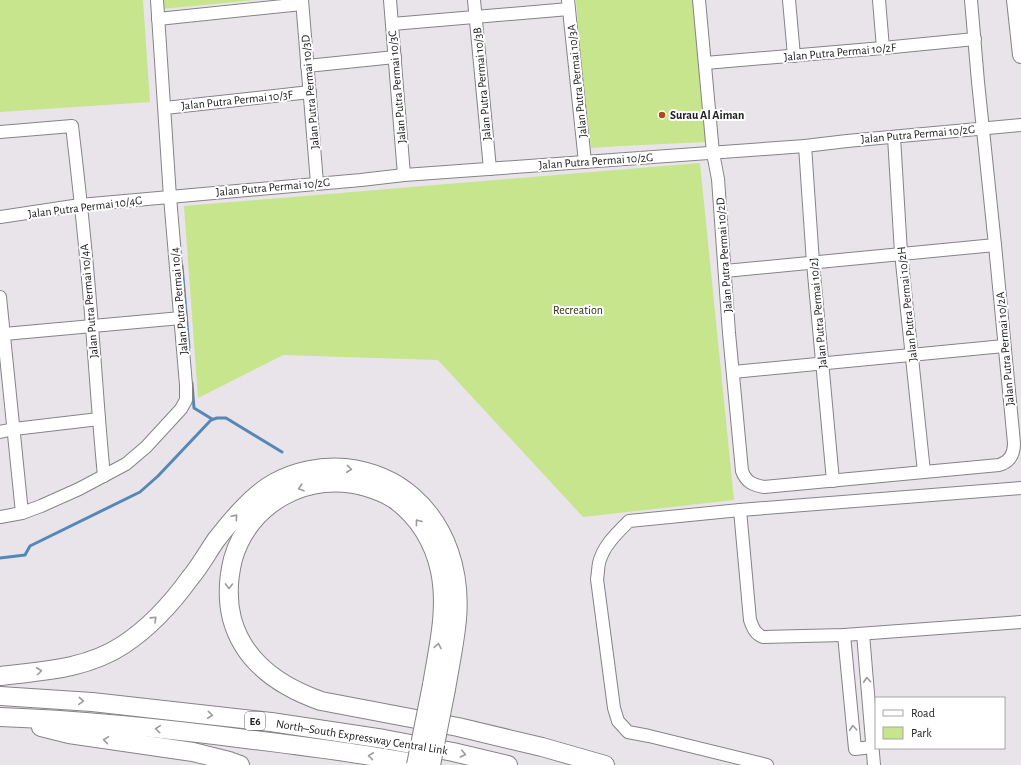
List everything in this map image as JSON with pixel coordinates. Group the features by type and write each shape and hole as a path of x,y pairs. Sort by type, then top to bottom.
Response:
{"highway":[{"path":"0,676 64,668 80,664 111,652 123,645 142,630 167,606 190,578 236,515 272,483 299,472 319,468 358,470 377,475 391,481 422,505 433,518 452,560 458,600 457,618 416,765"},
{"path":"431,765 439,687 443,603 440,572 434,550 424,531 410,512 394,499 373,489 352,483 329,482 306,486 275,501 258,515 246,531 236,550 230,571 229,581 231,613 239,636 258,664 284,685 303,695 321,701 481,733 542,747 605,765"},
{"name":"North–South Expressway Central Link","path":"0,696 92,702 271,722 384,739 453,752 508,765"},
{"path":"1,718 69,734 192,752 240,765"},
{"name":"North–South Expressway Central Link","path":"1,718 87,722 191,732 382,757 423,765"}],"main road":[{"path":"1015,0 1021,55"}],"street":[{"name":"Jalan Putra Permai 10/4","path":"0,517 22,513 41,506 79,489 126,464 146,447 181,409 186,400 181,318 170,197 165,108 160,61 157,0"},
{"name":"Jalan Putra Permai 10/3C","path":"390,0 404,174"},
{"name":"Jalan Putra Permai 10/3B","path":"474,0 490,169"},
{"name":"Jalan Putra Permai 10/2D","path":"699,0 713,153 718,179 742,471 748,482 754,486 774,486"},
{"path":"790,0 794,56"},
{"path":"879,0 883,48"},
{"name":"Jalan Putra Permai 10/2A","path":"774,486 999,465 1004,464 1011,457 1014,448 995,245 982,129 971,0"},
{"path":"158,18 302,2"},
{"name":"Jalan Putra Permai 10/3D","path":"302,2 317,183"},
{"path":"392,24 569,5"},
{"name":"Jalan Putra Permai 10/3A","path":"569,5 585,162"},
{"name":"Jalan Putra Permai 10/2F","path":"705,63 975,39"},
{"path":"307,66 395,57"},
{"name":"Jalan Putra Permai 10/3F","path":"165,108 310,92"},
{"name":"Jalan Putra Permai 10/4A","path":"0,132 72,126 92,326 104,476"},
{"name":"Jalan Putra Permai 10/2G","path":"170,197 361,180 404,174 805,146 1021,126"},
{"name":"Jalan Putra Permai 10/2H","path":"894,137 902,253 924,472"},
{"name":"Jalan Putra Permai 10/2J","path":"805,146 813,263 833,481"},
{"name":"Jalan Putra Permai 10/4G","path":"0,217 80,205 170,197"},
{"path":"725,271 995,245"},
{"path":"0,302 22,513"},
{"path":"4,334 181,318"},
{"path":"733,372 1004,346"},
{"path":"0,432 99,419"},
{"path":"766,765 628,732 618,721 614,708 597,579 599,563 604,551 614,537 629,521 740,510 1021,488"},
{"path":"740,510 750,620 758,635 763,637 863,634 1021,622"},
{"path":"863,634 874,765"},
{"path":"844,635 855,749 872,747"}],"green space":[{"path":"0,0 143,0 150,102 0,112"},
{"path":"161,0 257,0 161,9"},
{"path":"576,0 694,0 706,142 591,148 581,62"},
{"name":"Recreation","path":"700,163 734,500 583,517 438,360 283,355 198,398 184,206"}],"waterway":[{"path":"182,266 189,348"},
{"path":"192,383 194,408 212,419"},
{"path":"0,558 25,555 30,546 140,492 158,476 211,420 226,418 282,452"}],"place":[{"name":"Surau Al Aiman","path":"662,115"}]}
